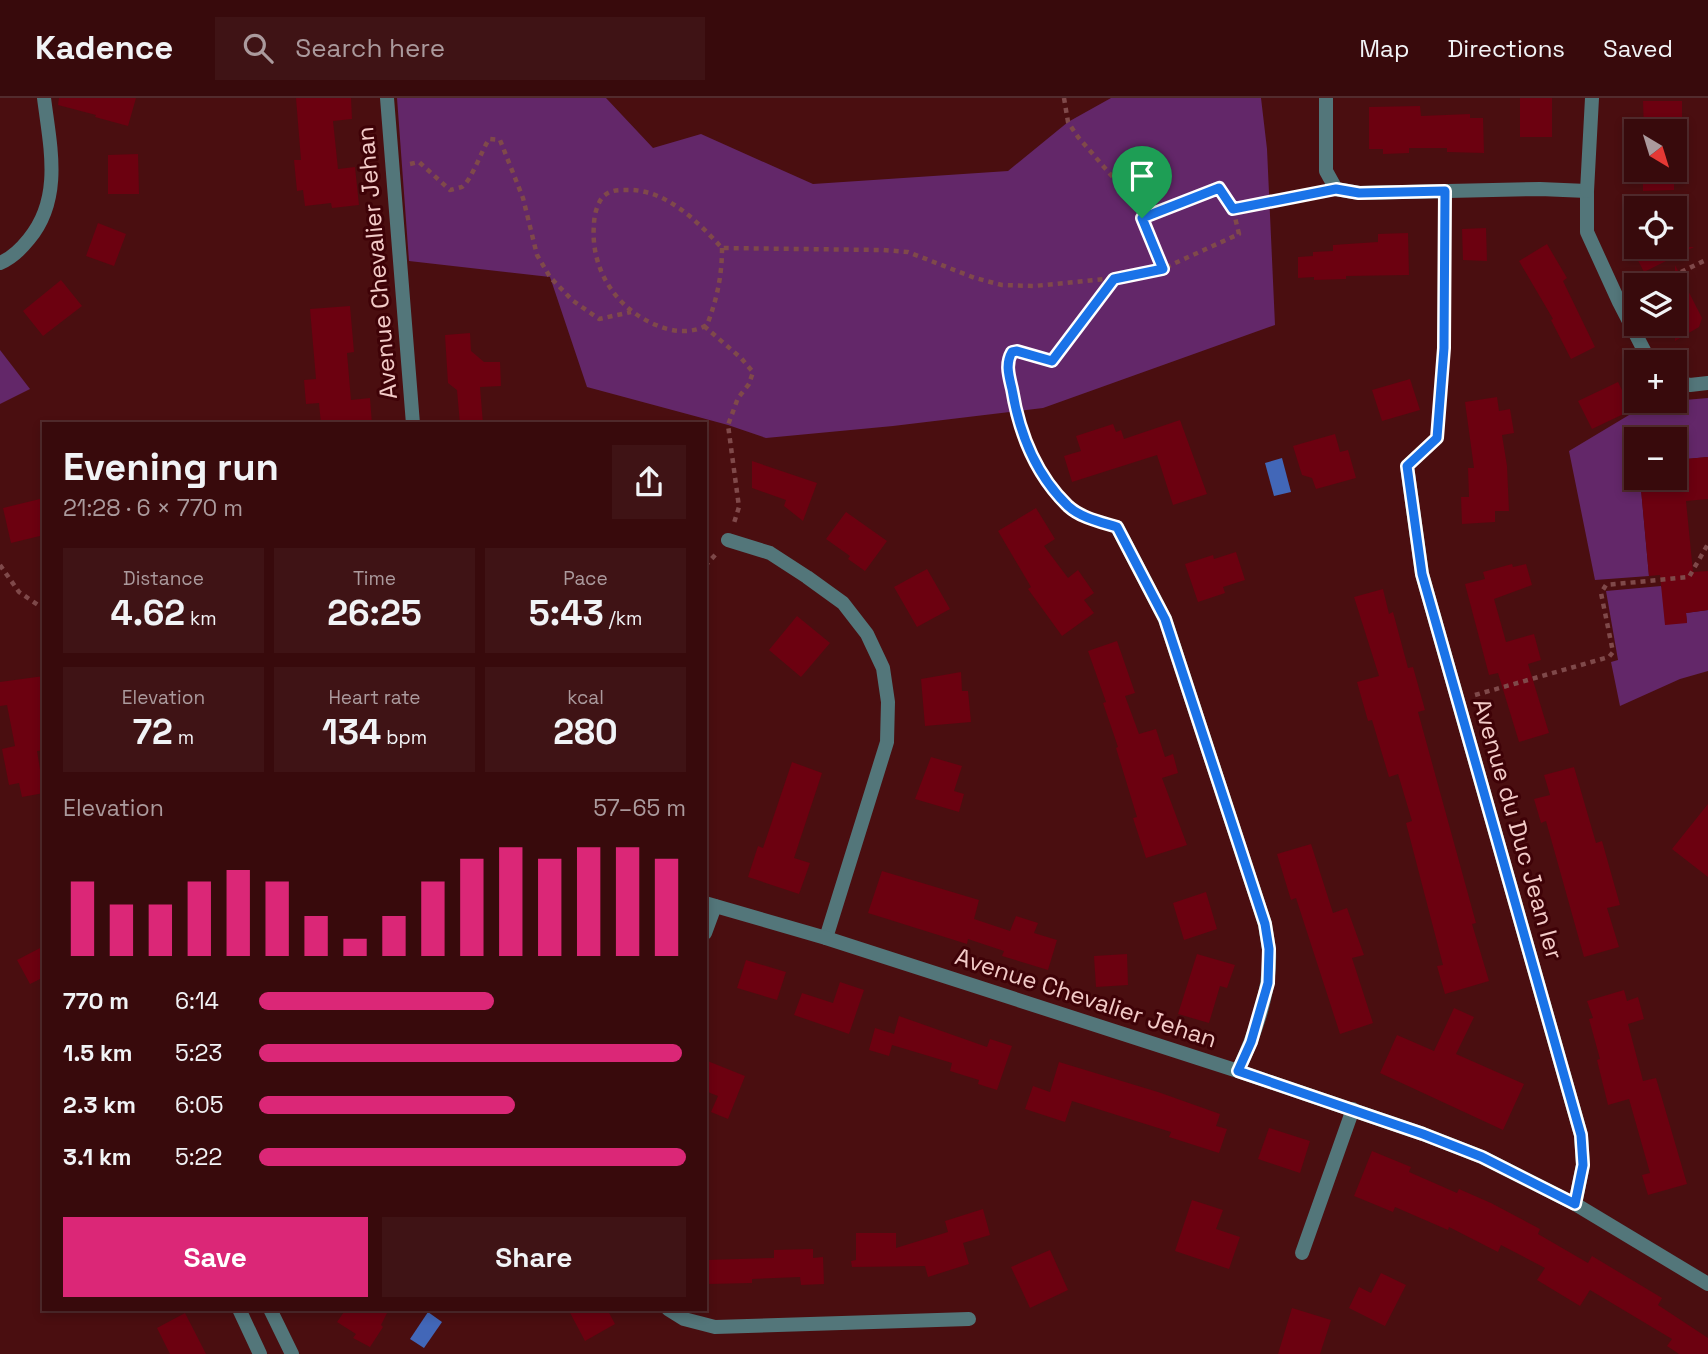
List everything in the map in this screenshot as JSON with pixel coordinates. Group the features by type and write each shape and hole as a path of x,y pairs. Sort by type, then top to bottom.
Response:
{"street":[{"path":"0,264 16,253 34,233 50,195 53,178 52,157 44,98"},
{"name":"Avenue Chevalier Jehan","path":"387,98 413,422"},
{"path":"1592,98 1587,232 1644,350"},
{"path":"1325,99 1326,171 1336,189 1359,193 1540,189 1587,191"},
{"path":"1687,384 1708,383"},
{"name":"Avenue du Duc Jean Ier","path":"1407,466 1422,574 1581,1135 1583,1165 1575,1204"},
{"path":"1117,527 1165,619 1265,924 1269,949 1268,983 1251,1042 1238,1071"},
{"path":"728,540 770,553 843,604 867,634 883,668 888,702 887,742 826,938"},
{"name":"Avenue Chevalier Jehan","path":"710,905 826,938 1238,1071 1353,1109 1482,1157 1575,1204 1708,1284"},
{"path":"1302,1253 1353,1109"},
{"path":"240,1311 260,1354"},
{"path":"271,1311 292,1354"},
{"path":"671,1311 684,1319 715,1327 969,1319"}],"path":[{"path":"1064,98 1068,122 1078,138 1131,198 1163,269"},
{"path":"392,166 419,162 450,190 461,187 470,177 489,139 500,140 523,198 537,255 550,277 572,300 599,318 632,312"},
{"path":"722,248 908,252 975,278 1002,285 1034,286 1114,279 1163,269 1239,234 1233,209 1219,188 1142,218"},
{"path":"637,189 657,194 699,223 722,248 722,271 717,300 707,325 691,331 668,330 647,322 613,294 599,270 592,239 594,217 603,196 612,191 637,189"},
{"path":"1233,209 1336,189"},
{"path":"1407,466 1437,438 1444,348 1445,191"},
{"path":"1679,273 1708,259"},
{"path":"1114,279 1052,361 1017,351 1012,352 1007,366 1017,420 1034,459 1069,507 1084,517 1117,527"},
{"path":"704,326 753,372 750,384 738,398 728,425 739,507 728,540"},
{"path":"1458,699 1609,657 1613,652 1602,587 1689,577 1708,544"},
{"path":"0,565 19,592 42,608"}],"shaded area":[{"path":"397,98 606,98 653,148 701,134 813,184 1008,171 1068,122 1111,98 1261,98 1267,149 1275,325 1043,408 766,438 587,387 550,277 409,261"},
{"path":"0,350 30,389 0,404"},
{"path":"1708,398 1708,457 1687,459 1687,427 1624,427 1624,490 1641,490 1649,576 1595,580 1569,451 1632,413 1687,413 1687,400"},
{"path":"1661,586 1687,623 1686,613 1708,610 1708,671 1680,679 1620,706 1611,662 1618,660 1606,591"}],"water":[{"path":"1282,458 1291,492 1274,496 1265,463"},
{"path":"428,1312 442,1322 424,1348 410,1339"}],"building":[{"path":"59,98 136,98 128,126 58,105"},
{"path":"296,98 351,98 352,119 333,121 338,169 355,167 359,205 332,208 331,203 305,206 303,190 297,191 294,160 301,160"},
{"path":"1520,98 1552,98 1552,137 1520,137"},
{"path":"1643,101 1682,101 1682,119 1644,119"},
{"path":"1420,106 1421,116 1470,114 1470,118 1483,118 1484,153 1447,152 1447,148 1409,148 1409,153 1383,154 1383,149 1369,149 1369,107"},
{"path":"138,154 139,194 108,194 108,155"},
{"path":"1643,182 1674,182 1674,190 1643,191"},
{"path":"98,223 126,234 114,266 86,256"},
{"path":"1486,228 1487,261 1463,260 1462,229"},
{"path":"1408,233 1409,275 1346,276 1346,279 1314,280 1314,277 1298,278 1298,257 1313,256 1313,252 1333,251 1333,245 1378,242 1378,234"},
{"path":"1547,244 1567,278 1563,281 1595,347 1571,359 1551,320 1553,319 1519,261"},
{"path":"1637,259 1670,259 1644,272"},
{"path":"61,280 82,306 43,336 23,311"},
{"path":"1687,289 1702,318 1699,327 1687,334"},
{"path":"350,306 354,352 347,353 351,400 370,398 372,422 321,422 319,403 306,404 304,380 316,379 310,309"},
{"path":"470,333 471,351 484,362 500,362 501,386 480,387 483,422 460,422 457,390 448,383 445,335"},
{"path":"1410,379 1420,410 1382,421 1372,390"},
{"path":"1618,382 1624,394 1626,413 1592,429 1578,401"},
{"path":"1497,397 1499,411 1510,409 1514,433 1502,435 1507,466 1509,511 1495,511 1495,522 1462,524 1461,497 1469,497 1468,468 1474,468 1465,402"},
{"path":"1180,420 1207,494 1173,505 1157,455 1072,482 1064,456 1081,451 1076,436 1113,424 1116,432 1121,430 1124,439"},
{"path":"1335,434 1340,452 1348,450 1356,478 1316,489 1312,478 1302,475 1293,446"},
{"path":"1708,457 1708,499 1686,501 1693,572 1708,571 1708,610 1686,613 1687,623 1665,625 1660,575 1649,576 1641,490 1687,490 1687,459"},
{"path":"752,461 817,483 803,521 784,506 786,500 752,488"},
{"path":"42,498 42,535 11,543 3,508"},
{"path":"1036,508 1055,539 1044,546 1068,578 1078,570 1094,593 1084,600 1094,613 1062,636 1028,589 1031,587 998,531"},
{"path":"846,512 887,541 865,571 826,539"},
{"path":"1236,552 1245,580 1223,587 1225,593 1198,602 1185,564 1213,555 1214,559"},
{"path":"1512,564 1513,567 1526,564 1532,585 1494,599 1506,642 1534,634 1541,660 1528,664 1549,733 1519,742 1498,673 1489,675 1465,584 1485,579 1483,572"},
{"path":"927,569 950,609 917,627 894,587"},
{"path":"1383,589 1389,614 1393,612 1408,668 1413,667 1425,710 1418,712 1476,923 1472,924 1489,981 1445,994 1437,966 1443,965 1406,823 1412,821 1398,774 1389,777 1357,682 1379,676 1354,597"},
{"path":"797,616 830,643 801,677 769,650"},
{"path":"1117,641 1135,693 1125,696 1139,734 1156,729 1165,757 1173,754 1178,773 1162,778 1187,845 1146,858 1133,818 1137,817 1116,748 1118,747 1103,703 1106,702 1088,651"},
{"path":"961,672 962,691 968,691 971,722 925,726 921,679"},
{"path":"42,676 42,750 37,751 42,793 22,797 19,783 9,785 2,749 15,746 7,705 0,706 0,682"},
{"path":"931,757 962,766 954,791 964,794 959,812 915,799"},
{"path":"792,762 822,773 794,858 810,863 799,894 748,877 758,846 763,848"},
{"path":"1574,767 1596,843 1602,841 1620,905 1607,908 1619,947 1584,957 1546,821 1541,823 1534,799 1550,795 1544,775"},
{"path":"1708,804 1708,877 1672,849"},
{"path":"1311,844 1333,913 1347,908 1364,955 1352,958 1373,1023 1340,1034 1296,898 1291,900 1277,854"},
{"path":"882,871 979,900 974,919 1010,931 1016,916 1038,923 1034,933 1057,940 1048,970 1002,956 1004,951 968,939 967,944 868,913"},
{"path":"1206,892 1217,929 1184,940 1173,903"},
{"path":"42,947 42,978 30,984 17,960"},
{"path":"1127,954 1128,985 1096,987 1094,956"},
{"path":"1197,954 1235,965 1227,988 1220,986 1209,1023 1178,1014"},
{"path":"746,960 786,972 777,1000 737,988"},
{"path":"840,982 864,990 849,1034 794,1015 802,993 833,1003"},
{"path":"1624,990 1627,1001 1638,997 1644,1019 1628,1024 1643,1081 1656,1078 1687,1184 1648,1195 1642,1175 1650,1173 1629,1099 1608,1105 1597,1060 1600,1059 1589,1019 1593,1018 1587,1001"},
{"path":"1454,1008 1474,1017 1456,1054 1524,1084 1503,1130 1380,1073 1397,1035 1434,1051"},
{"path":"899,1016 987,1047 990,1039 1012,1046 997,1090 978,1084 979,1080 950,1071 952,1063 892,1045 889,1056 869,1050 875,1028 894,1034"},
{"path":"707,1061 745,1076 728,1119 711,1112 718,1096 707,1092"},
{"path":"1059,1062 1220,1114 1216,1126 1227,1129 1219,1153 1169,1137 1171,1132 1072,1101 1065,1122 1025,1109 1033,1086 1050,1092"},
{"path":"1269,1128 1310,1141 1300,1173 1258,1159"},
{"path":"1372,1151 1411,1167 1409,1172 1457,1193 1459,1189 1491,1203 1540,1229 1538,1234 1588,1263 1592,1256 1662,1298 1658,1305 1708,1338 1708,1354 1679,1354 1667,1346 1672,1339 1590,1290 1580,1306 1537,1280 1545,1268 1501,1245 1498,1252 1449,1227 1448,1230 1395,1207 1393,1212 1354,1196"},
{"path":"1192,1200 1223,1210 1216,1229 1240,1237 1229,1269 1175,1251"},
{"path":"983,1209 990,1235 963,1243 969,1264 928,1277 925,1266 852,1267 851,1261 856,1260 856,1233 896,1233 896,1248 948,1232 945,1221"},
{"path":"813,1249 813,1258 823,1257 824,1284 801,1285 800,1277 752,1279 752,1283 707,1284 707,1260 774,1258 774,1250"},
{"path":"1050,1250 1068,1290 1030,1308 1011,1267"},
{"path":"1381,1273 1406,1285 1385,1326 1349,1308 1359,1287 1371,1293"},
{"path":"1292,1308 1331,1320 1320,1354 1278,1354"},
{"path":"345,1311 388,1311 381,1325 383,1327 370,1347 353,1338 356,1334 337,1322"},
{"path":"569,1311 608,1311 615,1324 585,1341"},
{"path":"185,1313 206,1354 170,1354 157,1328"}],"route":[{"path":"1219,188 1233,209 1336,189 1359,193 1445,191 1444,348 1437,438 1407,466 1422,574 1581,1135 1583,1165 1575,1204 1482,1157 1353,1109 1238,1071 1251,1042 1268,983 1269,949 1255,888 1165,619 1117,527 1084,517 1069,507 1034,459 1017,420 1007,366 1008,357 1017,351 1052,361 1114,279 1163,269 1142,218 1219,188"}]}
